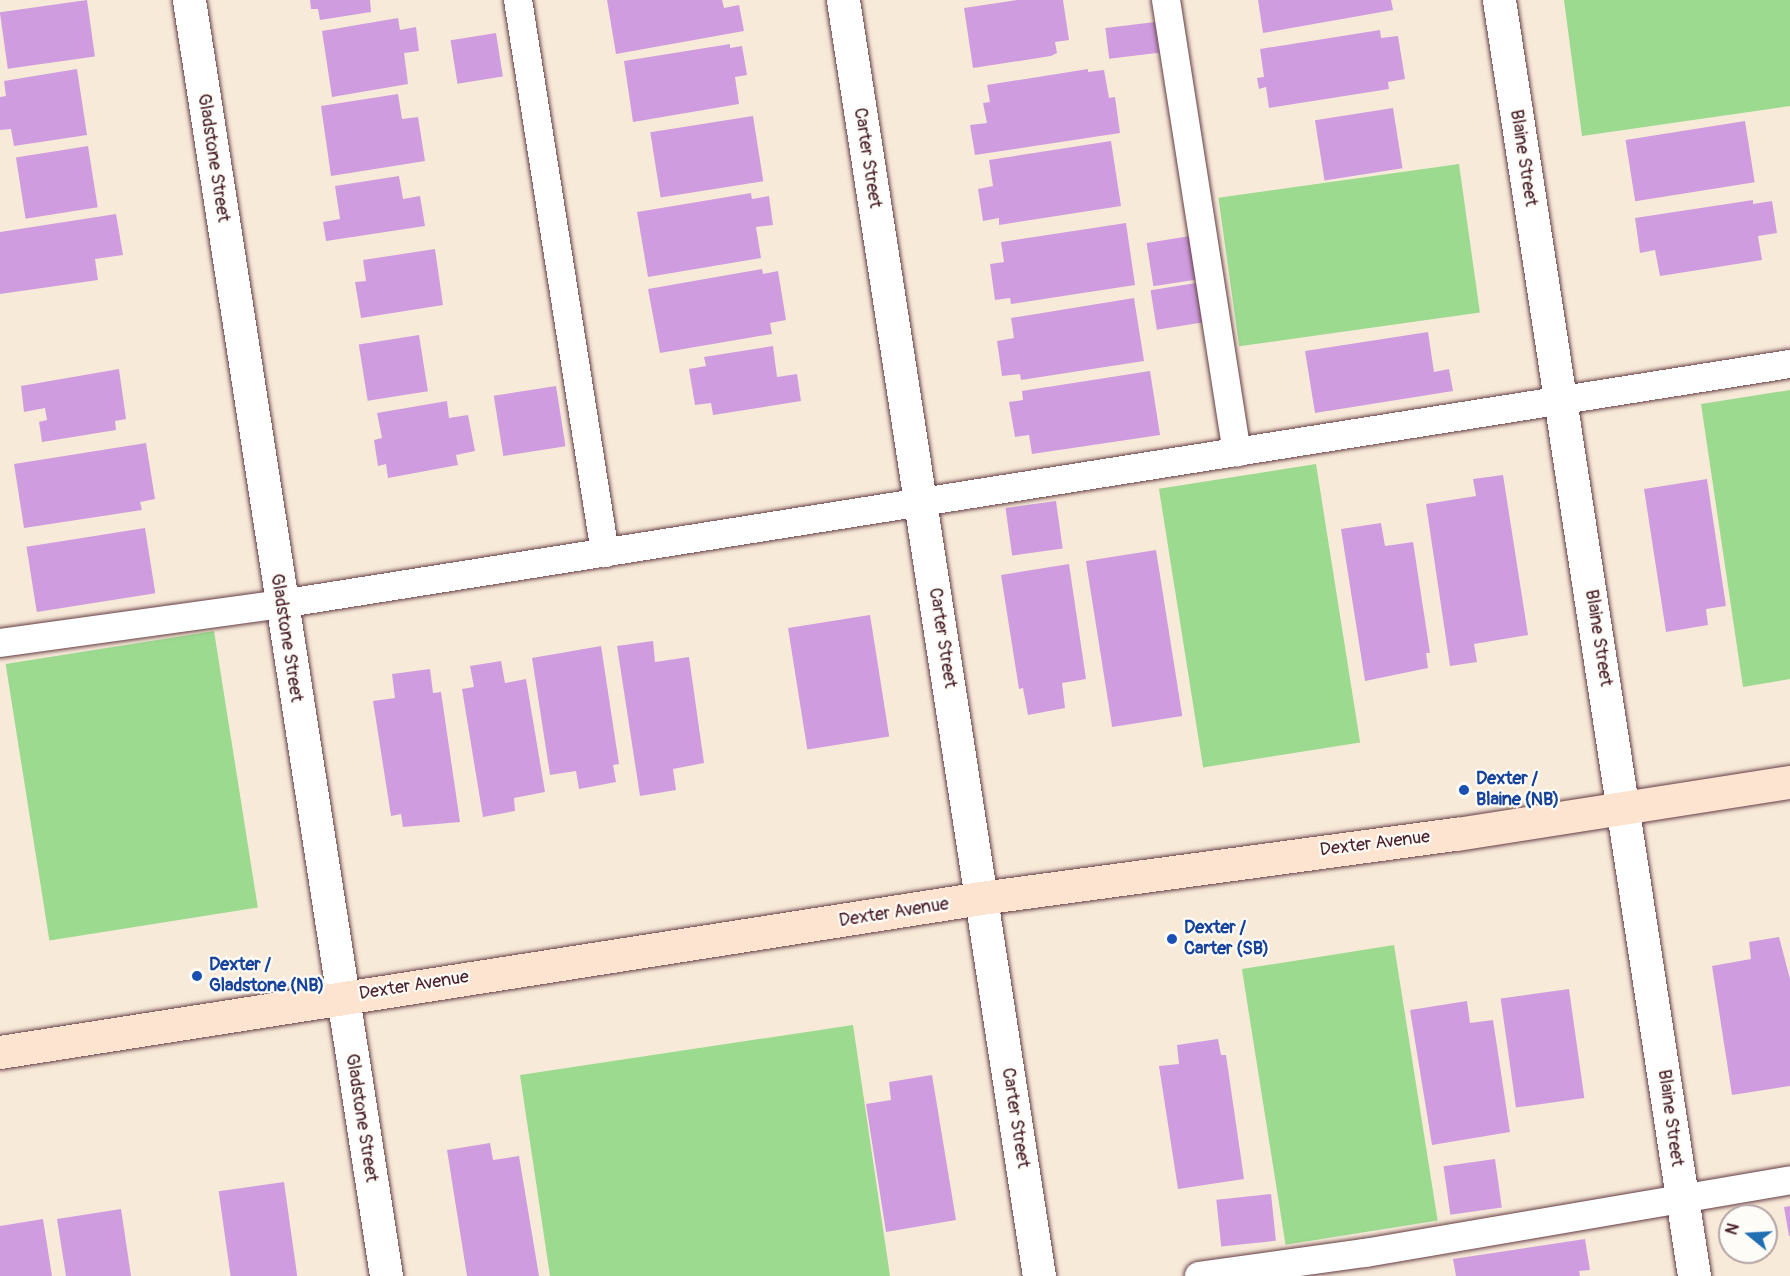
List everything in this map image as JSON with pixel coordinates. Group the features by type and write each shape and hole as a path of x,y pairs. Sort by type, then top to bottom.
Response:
{"street":[{"name":"Gladstone Street","path":"189,0 386,1276"},
{"name":"Carter Street","path":"843,0 1039,1276"},
{"name":"Blaine Street","path":"1499,0 1694,1276"},
{"name":"Dexter Avenue","path":"0,1052 981,898 1624,808 1790,782"}],"lane":[{"path":"518,0 604,553"},
{"path":"1166,0 1236,452"},
{"path":"0,643 281,604 1790,364"},
{"path":"1199,1276 1367,1265 1682,1197 1790,1180"}],"green space":[{"path":"1564,0 1790,0 1790,106 1582,136"},
{"path":"1459,164 1480,313 1239,346 1218,198"},
{"path":"1790,390 1790,679 1743,687 1701,404"},
{"path":"1316,464 1360,743 1203,767 1159,489"},
{"path":"214,631 258,908 49,941 6,664"},
{"path":"1394,945 1438,1221 1286,1245 1242,969"},
{"path":"853,1025 890,1276 550,1276 520,1075"}],"building":[{"path":"87,0 95,56 8,69 0,12"},
{"path":"310,0 370,0 371,12 320,20 318,9 311,9"},
{"path":"607,0 722,0 724,8 739,5 744,31 616,54"},
{"path":"1017,0 1063,0 1069,40 1055,42 1057,53 1051,56 973,68 964,8"},
{"path":"1258,0 1391,0 1393,10 1263,33"},
{"path":"398,18 400,30 416,27 419,51 404,53 408,84 332,97 322,31"},
{"path":"1155,22 1159,53 1109,59 1105,28"},
{"path":"1380,30 1381,38 1398,36 1405,79 1388,82 1389,89 1269,108 1266,87 1259,89 1257,78 1264,77 1260,49"},
{"path":"496,33 503,76 457,84 451,40"},
{"path":"730,44 730,48 742,46 747,75 735,77 739,104 633,122 624,61"},
{"path":"77,69 87,135 14,146 11,129 0,130 0,97 6,96 4,81"},
{"path":"1088,69 1088,72 1104,70 1109,98 1115,97 1120,133 975,155 970,125 987,123 983,103 990,102 987,85"},
{"path":"398,94 402,119 418,117 425,161 331,176 321,106"},
{"path":"1393,108 1403,168 1325,181 1315,120"},
{"path":"753,116 763,181 661,197 650,132"},
{"path":"1745,121 1755,182 1635,201 1625,140"},
{"path":"1111,141 1121,206 999,225 999,218 983,221 978,189 993,186 989,160"},
{"path":"88,146 98,207 26,219 16,157"},
{"path":"399,176 403,199 420,196 425,226 326,241 323,222 340,219 335,186"},
{"path":"751,193 752,199 769,196 773,225 756,227 761,258 648,277 637,212"},
{"path":"1753,200 1753,204 1772,201 1777,233 1758,236 1762,260 1660,276 1655,250 1640,253 1635,218"},
{"path":"116,214 123,255 95,259 98,280 0,294 0,232"},
{"path":"1126,223 1135,285 1011,304 1010,298 995,300 990,264 1004,262 1001,242"},
{"path":"1190,236 1197,279 1153,286 1147,243"},
{"path":"435,249 443,305 361,318 355,282 366,281 363,260"},
{"path":"762,269 763,274 778,271 786,320 770,323 772,334 660,353 648,289"},
{"path":"1196,283 1202,323 1157,330 1151,290"},
{"path":"1134,298 1144,361 1021,380 1020,374 1002,376 997,341 1014,338 1011,318"},
{"path":"1428,332 1434,372 1449,369 1453,391 1315,413 1305,351"},
{"path":"419,335 428,391 368,401 359,345"},
{"path":"773,346 777,377 797,374 801,401 713,415 711,403 695,405 689,369 706,366 704,357"},
{"path":"119,369 126,419 115,421 116,430 42,442 39,422 47,420 45,408 24,412 21,386"},
{"path":"1150,371 1160,435 1032,454 1029,435 1015,437 1009,402 1023,400 1022,391"},
{"path":"556,386 566,446 503,456 494,396"},
{"path":"447,401 449,418 468,415 475,451 456,455 458,465 388,478 386,464 378,466 374,440 382,438 377,413"},
{"path":"146,443 155,499 140,502 142,510 24,528 14,464"},
{"path":"1503,475 1528,635 1474,644 1477,662 1450,666 1426,504 1476,496 1473,479"},
{"path":"1707,479 1726,606 1706,609 1708,625 1666,632 1644,489"},
{"path":"1056,501 1063,549 1012,556 1005,508"},
{"path":"1381,523 1385,546 1413,542 1430,653 1426,653 1428,668 1365,681 1341,529"},
{"path":"145,528 155,593 37,612 26,547"},
{"path":"1156,550 1182,716 1112,727 1086,561"},
{"path":"1069,564 1086,679 1062,683 1065,708 1028,715 1023,688 1019,689 1001,575"},
{"path":"870,615 889,736 807,749 788,628"},
{"path":"653,641 655,662 689,657 704,763 673,769 676,790 640,796 617,646"},
{"path":"601,646 619,764 613,765 616,782 579,789 576,771 550,775 532,658"},
{"path":"501,661 505,683 526,679 545,792 514,798 515,811 483,817 462,689 474,687 470,666"},
{"path":"430,669 433,693 441,692 460,822 403,827 401,814 391,816 373,701 395,698 392,674"},
{"path":"1779,937 1790,979 1790,1086 1732,1095 1712,966 1751,959 1749,942"},
{"path":"1569,989 1584,1098 1516,1108 1501,999"},
{"path":"1467,1001 1470,1023 1493,1020 1510,1132 1432,1145 1410,1010"},
{"path":"1218,1039 1221,1055 1226,1055 1244,1179 1178,1189 1159,1066 1179,1064 1177,1045"},
{"path":"932,1075 956,1220 886,1232 866,1104 891,1100 889,1082"},
{"path":"490,1143 493,1160 519,1156 539,1276 467,1276 447,1150"},
{"path":"1495,1159 1502,1208 1450,1215 1444,1166"},
{"path":"284,1182 297,1276 231,1276 219,1191"},
{"path":"1271,1194 1276,1241 1221,1246 1216,1200"},
{"path":"1790,1206 1790,1236 1789,1236 1784,1207"},
{"path":"121,1209 131,1276 66,1276 57,1219"},
{"path":"43,1219 52,1276 0,1276 0,1226"},
{"path":"1585,1239 1590,1270 1579,1271 1580,1276 1456,1276 1453,1259"}],"place":[{"name":"Dexter / Blaine (NB)","path":"1464,790"},
{"name":"Dexter / Carter (SB)","path":"1172,939"},
{"name":"Dexter / Gladstone (NB)","path":"197,976"}]}
